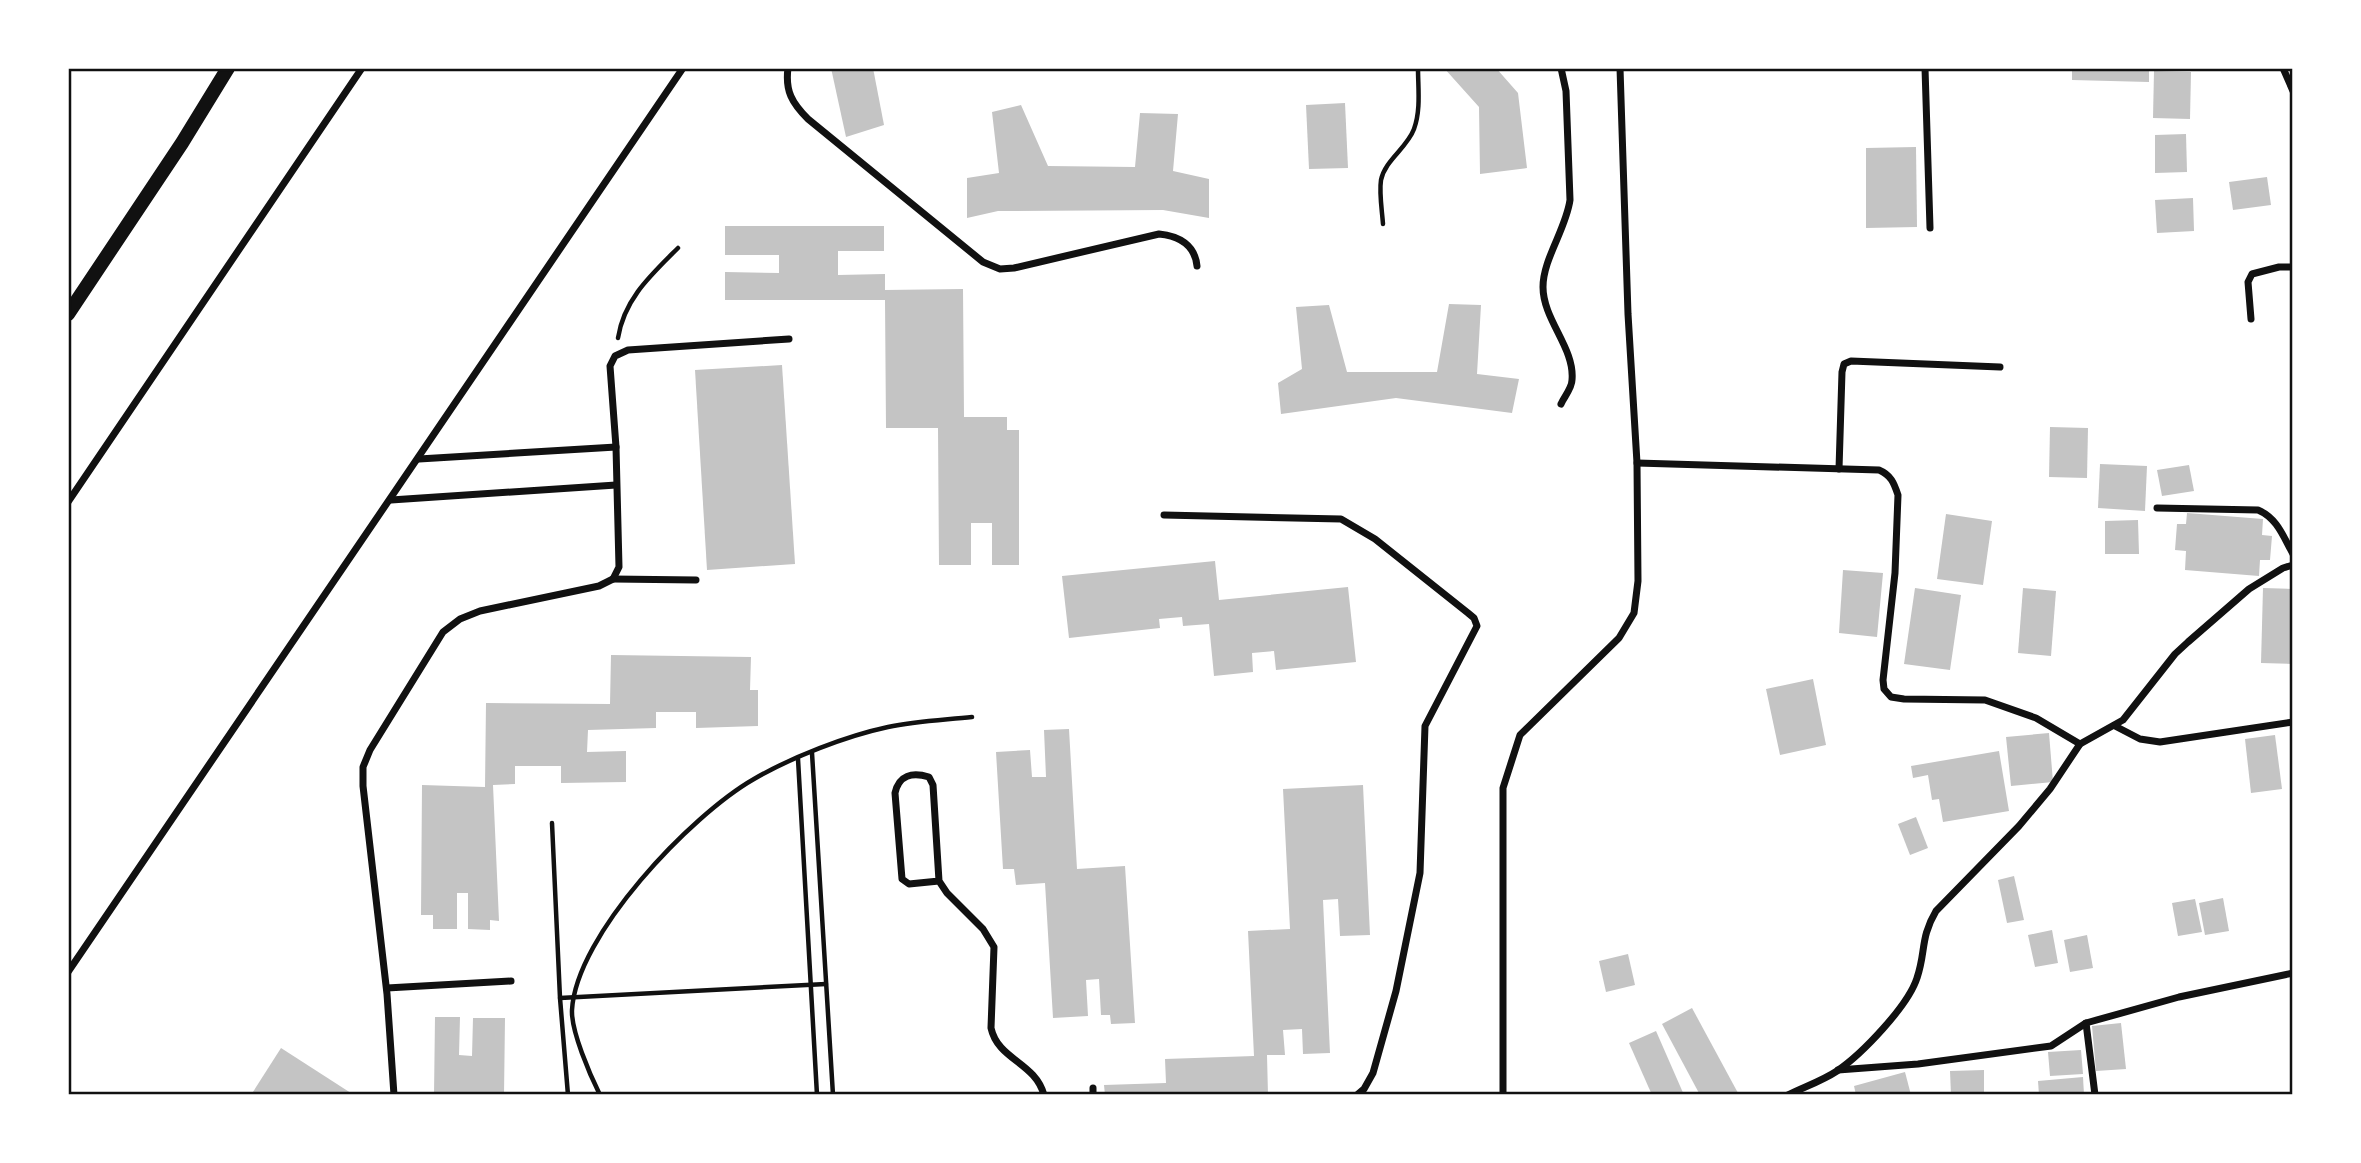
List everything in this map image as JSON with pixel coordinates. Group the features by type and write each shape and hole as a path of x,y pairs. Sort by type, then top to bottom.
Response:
{"main road":[{"path":"68,314 182,143 228,68"}],"street":[{"path":"68,502 362,68"},
{"path":"68,972 683,68"},
{"path":"788,68 787,80 793,104 808,119 983,262 1000,269 1014,268 1159,234 1171,235 1189,245 1196,256 1197,266"},
{"path":"1561,68 1566,91 1570,200 1568,214 1544,275 1542,290 1571,365 1573,382 1561,404"},
{"path":"1503,1095 1503,788 1520,735 1619,638 1634,613 1638,581 1637,463 1628,314 1620,68"},
{"path":"1926,68 1930,228"},
{"path":"2283,68 2293,91"},
{"path":"2251,319 2248,282 2252,274 2279,267 2293,267"},
{"path":"613,579 619,567 616,447 610,366 615,356 628,350 789,339"},
{"path":"1839,469 1844,364 1851,361 2000,367"},
{"path":"419,458 616,447"},
{"path":"1637,463 1879,470 1887,473 1895,484 1898,495 1895,573 1884,688 1891,697 1985,701 2036,718 2080,744"},
{"path":"391,500 616,485"},
{"path":"2157,508 2258,510 2275,521 2293,554"},
{"path":"1164,516 1341,519 1385,547 1474,618 1477,626 1425,726 1420,873 1395,991 1373,1073 1357,1095"},
{"path":"1788,1095 1838,1070 1851,1060 1904,1004 1918,976 1923,939 1936,911 2019,826 2050,789 2080,744 2123,720 2175,654 2249,589 2283,568 2293,565"},
{"path":"394,1095 387,988 363,786 363,767 370,750 443,632 460,619 480,611 599,586 613,579 696,580"},
{"path":"2115,726 2140,739 2160,742 2293,722"},
{"path":"939,881 909,884 902,879 895,793 898,783 905,776 919,774 929,777 933,785 939,881 947,893 983,929 994,947 991,1028 993,1040 1030,1071 1041,1083 1044,1095"},
{"path":"1838,1070 1918,1064 2052,1046 2086,1023 2179,997 2293,973"},
{"path":"387,988 511,981"},
{"path":"2086,1023 2095,1095"}],"path":[{"path":"1383,224 1381,181 1384,171 1409,140 1415,126 1418,113 1418,68"},
{"path":"615,356 620,326 630,302 642,284 678,248"},
{"path":"600,1095 586,1067 572,1012 578,977 604,932 637,883 653,865 704,817 753,779 849,738 889,727 972,717"},
{"path":"812,753 833,1095"},
{"path":"798,759 817,1095"},
{"path":"552,823 560,998 568,1095"},
{"path":"560,998 826,984"}],"building":[{"path":"831,68 873,68 884,125 846,137"},
{"path":"1444,68 1496,68 1518,93 1527,168 1480,174 1479,107"},
{"path":"2072,68 2149,68 2149,82 2072,80"},
{"path":"2154,71 2191,72 2190,119 2153,118"},
{"path":"1345,103 1348,168 1309,169 1306,105"},
{"path":"1021,105 1048,166 1135,167 1140,113 1178,114 1173,171 1209,179 1209,218 1163,210 998,211 967,218 967,178 999,173 992,112"},
{"path":"2186,134 2187,172 2155,173 2155,135"},
{"path":"1916,147 1917,227 1866,228 1866,148"},
{"path":"2267,177 2271,205 2233,210 2229,182"},
{"path":"2193,198 2194,231 2157,233 2155,200"},
{"path":"725,226 884,226 884,251 838,251 838,275 885,274 885,290 963,289 964,417 1007,417 1007,430 1019,430 1019,565 992,565 992,523 971,523 971,565 939,565 938,428 886,428 885,300 725,300 725,272 779,273 779,255 725,255"},
{"path":"1449,304 1481,305 1477,374 1519,379 1512,413 1396,398 1281,414 1278,383 1302,369 1296,307 1329,305 1347,372 1437,372"},
{"path":"782,365 795,564 707,570 695,370"},
{"path":"2050,427 2088,428 2087,478 2049,477"},
{"path":"2100,464 2147,466 2145,511 2098,508"},
{"path":"2189,465 2194,491 2162,496 2157,470"},
{"path":"2187,513 2263,519 2262,535 2272,536 2270,560 2260,560 2259,576 2185,570 2186,551 2175,550 2177,524 2186,524"},
{"path":"1946,514 1992,521 1983,585 1937,579"},
{"path":"2138,520 2139,554 2105,554 2105,521"},
{"path":"1215,561 1219,600 1348,587 1356,662 1276,670 1274,651 1252,653 1253,672 1214,676 1209,624 1183,626 1182,617 1159,619 1160,628 1069,638 1062,576"},
{"path":"1843,570 1883,573 1877,637 1839,633"},
{"path":"1915,588 1961,595 1950,670 1904,664"},
{"path":"2023,588 2056,591 2051,656 2018,653"},
{"path":"2263,588 2293,589 2293,664 2261,663"},
{"path":"611,655 751,657 750,690 758,690 758,726 696,728 696,712 656,712 656,728 588,730 587,752 626,751 626,782 561,783 561,766 515,766 515,784 493,785 499,921 490,920 490,930 468,929 468,893 457,893 457,929 433,929 433,915 421,915 422,785 485,787 486,703 610,704"},
{"path":"1813,679 1826,745 1780,755 1766,689"},
{"path":"1069,729 1077,869 1125,866 1135,1023 1111,1024 1110,1015 1101,1015 1099,979 1086,980 1088,1016 1053,1018 1045,883 1016,885 1014,869 1003,869 996,752 1030,750 1032,777 1046,777 1044,730"},
{"path":"2049,733 2053,782 2011,786 2006,737"},
{"path":"2275,735 2282,789 2251,793 2245,739"},
{"path":"1999,751 2009,811 1943,822 1939,799 1932,800 1928,775 1913,778 1911,766"},
{"path":"1363,785 1370,935 1340,936 1338,899 1323,900 1330,1053 1303,1054 1302,1029 1283,1030 1285,1055 1267,1055 1268,1095 1105,1095 1104,1085 1166,1083 1165,1059 1254,1056 1248,931 1290,929 1283,789"},
{"path":"1916,817 1928,848 1910,855 1898,824"},
{"path":"2014,876 2024,920 2007,923 1998,880"},
{"path":"2223,898 2229,931 2205,935 2199,903"},
{"path":"2195,899 2202,932 2178,936 2172,903"},
{"path":"2052,930 2058,963 2035,967 2028,935"},
{"path":"2087,935 2093,968 2070,972 2064,940"},
{"path":"1628,954 1635,985 1606,992 1599,961"},
{"path":"1692,1008 1738,1093 1700,1095 1662,1024"},
{"path":"435,1017 460,1017 459,1055 472,1056 473,1018 505,1018 504,1095 434,1095"},
{"path":"2121,1023 2126,1069 2096,1071 2092,1026"},
{"path":"1656,1031 1684,1095 1652,1095 1629,1043"},
{"path":"281,1048 354,1095 251,1095"},
{"path":"2081,1050 2083,1074 2050,1076 2048,1052"},
{"path":"1984,1070 1984,1095 1951,1095 1950,1071"},
{"path":"1905,1072 1911,1095 1856,1095 1854,1086"},
{"path":"2083,1077 2084,1095 2039,1095 2038,1081"}]}
